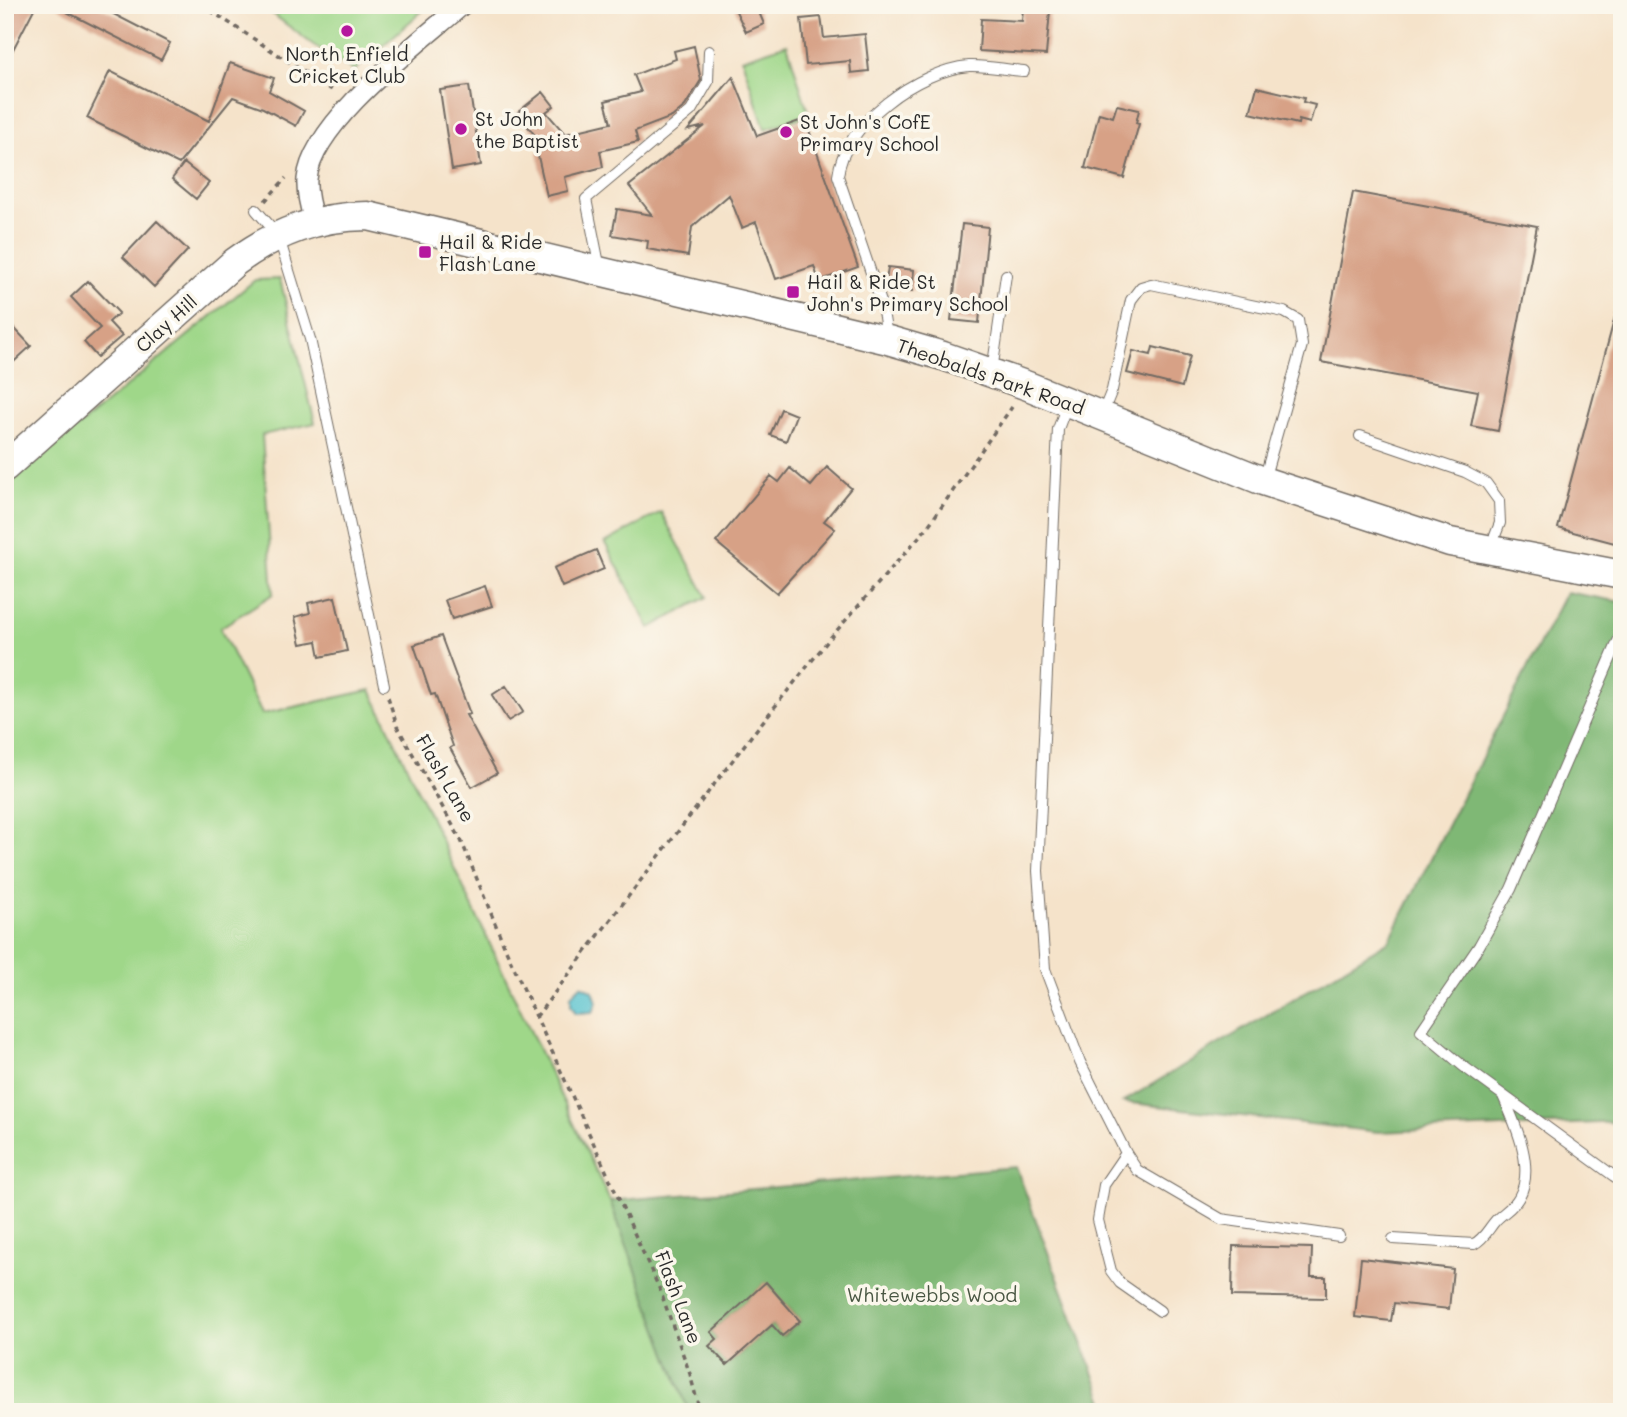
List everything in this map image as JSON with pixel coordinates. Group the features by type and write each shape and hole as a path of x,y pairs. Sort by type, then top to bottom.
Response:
{"street":[{"path":"314,221 307,178 328,130 354,102 463,5"},
{"name":"Theobalds Park Road","path":"348,216 387,218 888,340 1069,401 1263,481 1450,542 1622,575"},
{"name":"Clay Hill","path":"5,467 235,262 278,235 314,221 348,216"}],"lane":[{"path":"600,271 586,199 691,111 708,82 709,51"},
{"path":"888,340 882,305 838,176 839,163 846,149 872,116 896,97 940,74 969,66 1024,71"},
{"path":"256,210 278,235 310,339 384,685"},
{"path":"992,373 1006,275"},
{"path":"1101,416 1112,390 1131,300 1141,287 1151,284 1284,312 1298,320 1302,345 1263,481"},
{"path":"1069,401 1058,429 1051,558 1038,871 1045,969 1080,1062 1137,1170 1221,1219 1339,1236"},
{"path":"1360,436 1465,472 1486,483 1499,501 1500,523 1490,550"},
{"path":"1622,632 1511,889 1479,946 1421,1031 1463,1066 1622,1182"},
{"path":"1393,1239 1474,1244 1482,1240 1519,1198 1526,1174 1518,1129 1503,1095"},
{"path":"1126,1153 1104,1185 1098,1220 1111,1271 1120,1283 1160,1311"}],"path":[{"path":"202,5 354,102"},
{"path":"256,210 287,177 312,162"},
{"path":"536,1017 752,735 831,637 926,529 1028,386"},
{"name":"Flash Lane","path":"384,685 397,726 461,839 506,950 660,1290 690,1374 700,1412"}],"green space":[{"name":"North Enfield Cricket Club","path":"261,5 429,5 354,71 312,44"},
{"path":"787,44 809,115 765,129 742,59"},
{"path":"280,279 315,423 262,435 273,594 220,628 262,714 371,690 610,1201 689,1412 5,1412 5,487 255,280"},
{"path":"661,512 707,597 650,628 605,543"},
{"path":"1566,592 1622,602 1622,1122 1378,1132 1123,1102 1389,941"},
{"name":"Whitewebbs Wood","path":"1016,1167 1108,1412 689,1412 610,1201","holes":["766,1283 800,1321 783,1336 772,1325 727,1365 710,1346 717,1339 711,1332"]}],"water":[{"path":"581,985 593,991 597,1002 593,1012 576,1013 571,1005 571,995"}],"building":[{"path":"13,5 36,5 5,65 5,21"},
{"path":"53,5 96,5 170,43 161,60"},
{"path":"733,5 756,5 764,24 746,32"},
{"path":"1023,8 1050,11 1046,55 979,51 981,19 1022,21"},
{"path":"821,17 824,38 865,34 869,71 851,73 850,61 806,65 801,19"},
{"path":"694,46 701,80 685,106 672,117 635,131 638,142 600,151 603,167 565,177 568,191 547,196 537,152 546,149 517,113 543,92 554,106 546,112 565,134 611,123 605,101 641,92 634,75 676,59 674,51"},
{"path":"230,63 274,78 269,91 304,111 296,126 263,108 233,97 179,164 87,118 110,71 209,121"},
{"path":"733,77 757,136 805,119 858,267 819,281 814,266 776,279 756,222 742,228 729,195 692,227 688,256 647,249 648,241 612,235 617,209 652,215 629,186 705,126 688,130"},
{"name":"St John the Baptist","path":"469,86 481,165 452,170 440,90"},
{"path":"1257,87 1304,98 1303,102 1315,105 1310,123 1299,120 1298,124 1250,113"},
{"path":"1117,105 1139,110 1136,123 1139,124 1124,178 1085,168 1099,113 1113,117"},
{"path":"184,163 209,183 196,199 172,179"},
{"path":"1353,192 1537,226 1498,431 1471,426 1478,391 1321,362"},
{"path":"157,221 188,250 154,287 123,257"},
{"path":"962,224 988,227 979,323 951,320"},
{"path":"888,267 914,270 912,291 885,288"},
{"path":"88,281 119,313 109,322 122,336 97,357 84,342 100,328 71,297"},
{"path":"1616,313 1622,314 1622,545 1558,528"},
{"path":"5,318 31,346 5,370"},
{"path":"1153,347 1190,356 1182,387 1127,373 1133,351 1151,355"},
{"path":"781,409 796,415 786,441 770,435"},
{"path":"827,467 851,488 824,521 835,529 777,593 716,542 771,476 779,482 790,468 811,486"},
{"path":"596,550 604,569 562,587 554,568"},
{"path":"485,586 492,606 452,619 445,600"},
{"path":"335,597 347,651 320,657 317,641 301,644 295,617 310,613 308,603"},
{"path":"441,636 470,714 466,715 497,773 472,787 450,748 453,746 435,694 431,695 414,645"},
{"path":"506,686 523,712 508,721 492,695"},
{"path":"1233,1246 1312,1248 1311,1277 1326,1277 1326,1298 1232,1296"},
{"path":"1361,1258 1453,1269 1449,1309 1394,1303 1391,1321 1355,1317"},
{"path":"766,1282 800,1321 782,1336 772,1325 727,1365 709,1346 717,1339 711,1332"}],"place":[{"name":"North Enfield Cricket Club","path":"347,31"},
{"name":"St John the Baptist","path":"461,129"},
{"name":"St John's CofE Primary School","path":"786,132"},
{"name":"Hail & Ride Flash Lane","path":"425,252"},
{"name":"Hail & Ride St John's Primary School","path":"793,292"}]}
